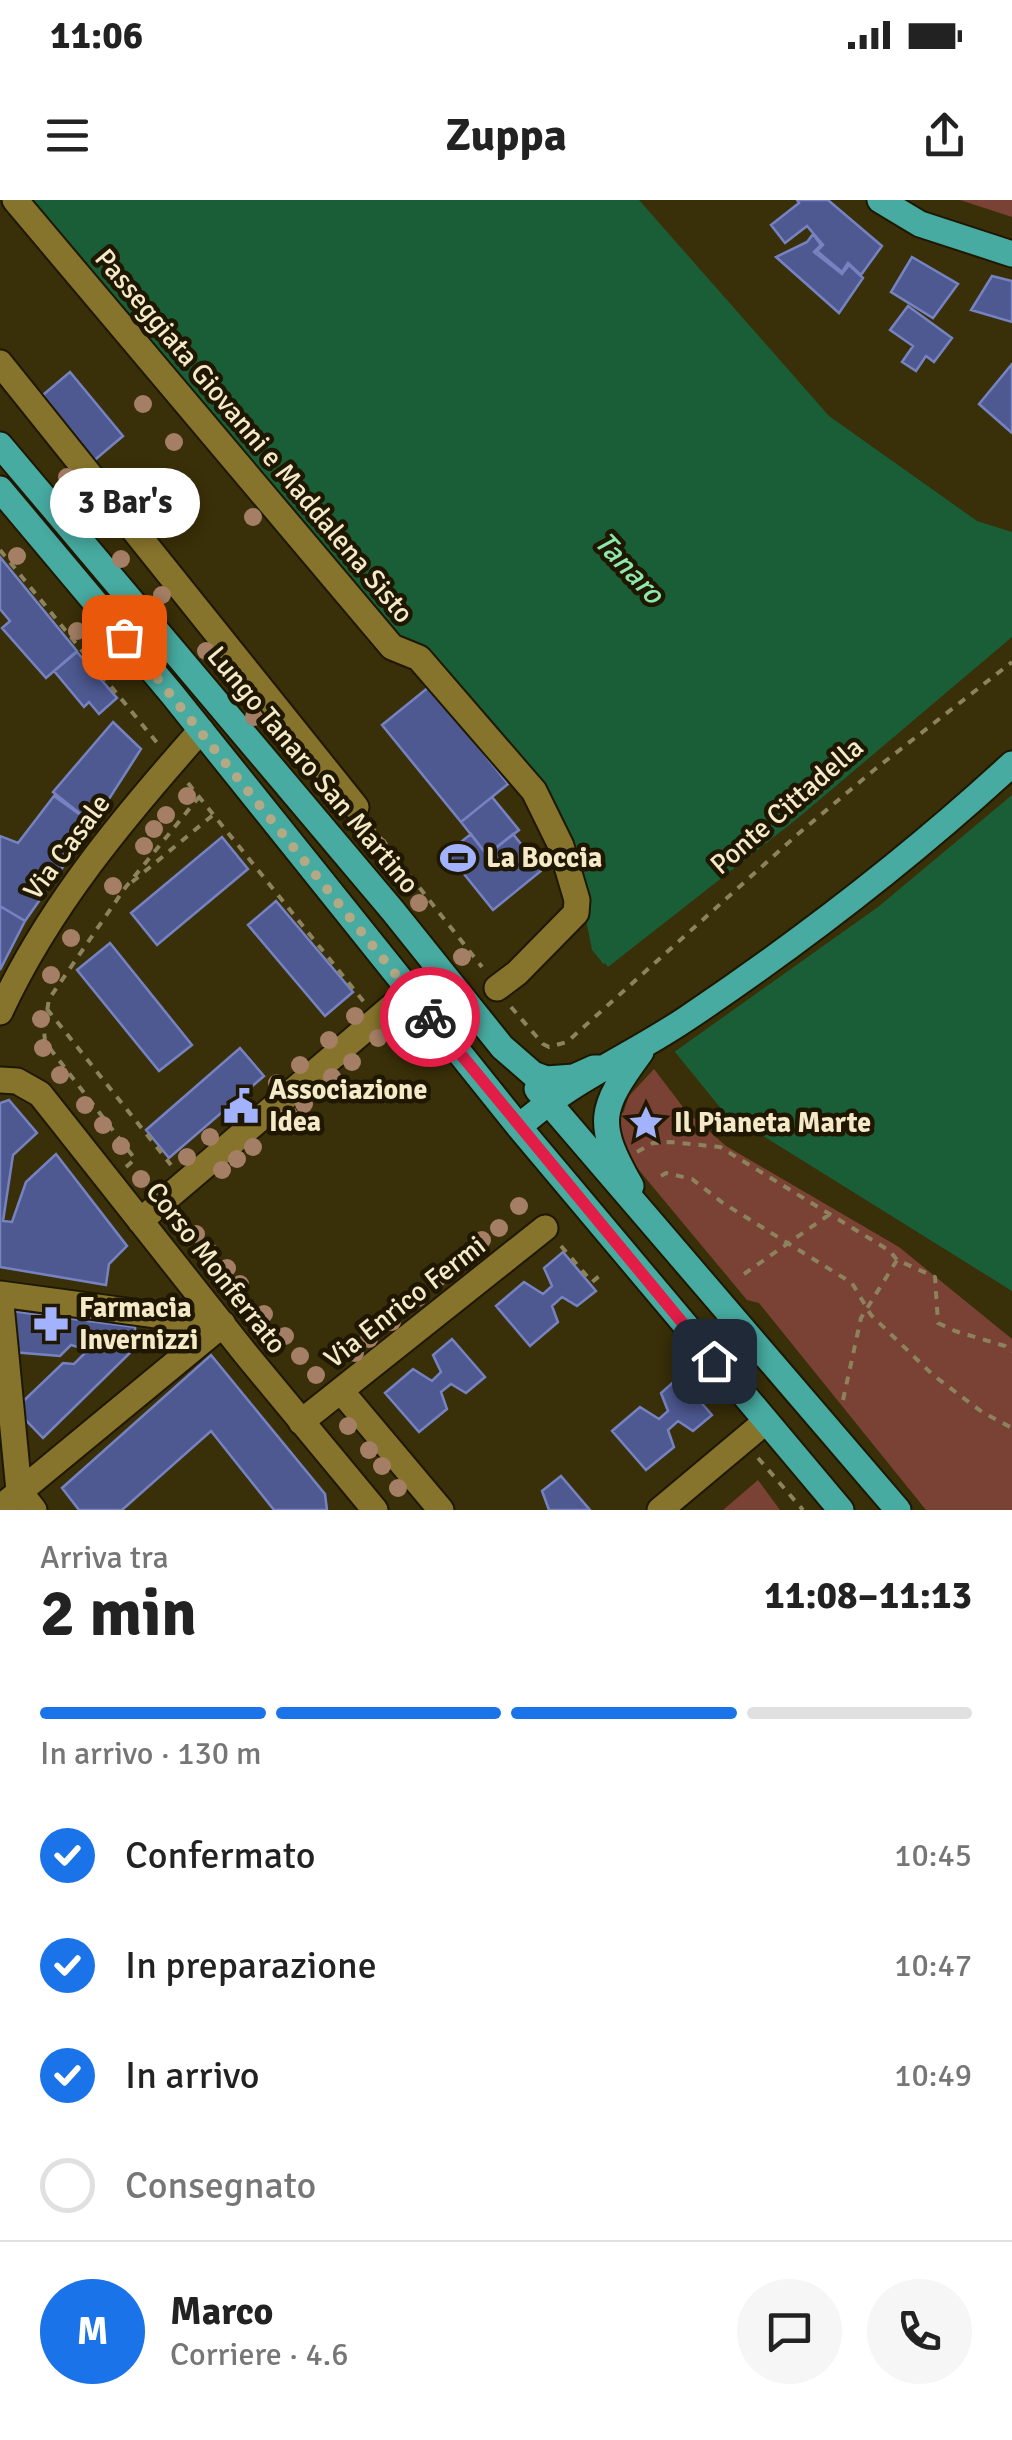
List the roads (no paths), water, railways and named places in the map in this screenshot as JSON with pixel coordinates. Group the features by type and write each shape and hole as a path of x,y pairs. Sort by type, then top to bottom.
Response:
{"main road":[{"path":"880,200 920,224 1012,254"},
{"name":"Lungo Tanaro San Martino","path":"0,445 393,911 502,1047 546,1080 574,1077 594,1068 616,1070"},
{"path":"0,489 526,1135 841,1510"},
{"path":"526,1135 553,1108 616,1070 839,911 931,837 1012,764"},
{"path":"502,1047 898,1510"},
{"path":"616,1070 607,1108 610,1143 640,1201 674,1248"}],"street":[{"name":"Passeggiata Giovanni e Maddalena Sisto","path":"15,200 392,647 419,658 534,792 561,846 577,900 576,913 497,988"},
{"path":"0,363 356,807"},
{"name":"Via Casale","path":"0,1012 20,969 59,905 200,730"},
{"path":"140,1221 409,992"},
{"name":"Corso Monferrato","path":"0,1080 16,1081 40,1094 372,1509"},
{"name":"Via Enrico Fermi","path":"301,1422 551,1235"},
{"path":"18,1503 0,1294 223,1324"},
{"path":"18,1503 223,1324"},
{"path":"340,1391 441,1510"},
{"path":"660,1510 766,1422"}],"water":[{"name":"Tanaro","path":"29,200 639,200 829,416 977,521 1012,532 1012,1291 723,1111 592,950 575,862 398,639"}],"place":[{"name":"3 Bar's","path":"124,637"},
{"name":"La Boccia","path":"458,858"},
{"name":"Associazione Idea","path":"241,1106"},
{"name":"Il Pianeta Marte","path":"646,1123"},
{"name":"Farmacia Invernizzi","path":"51,1324"}]}
